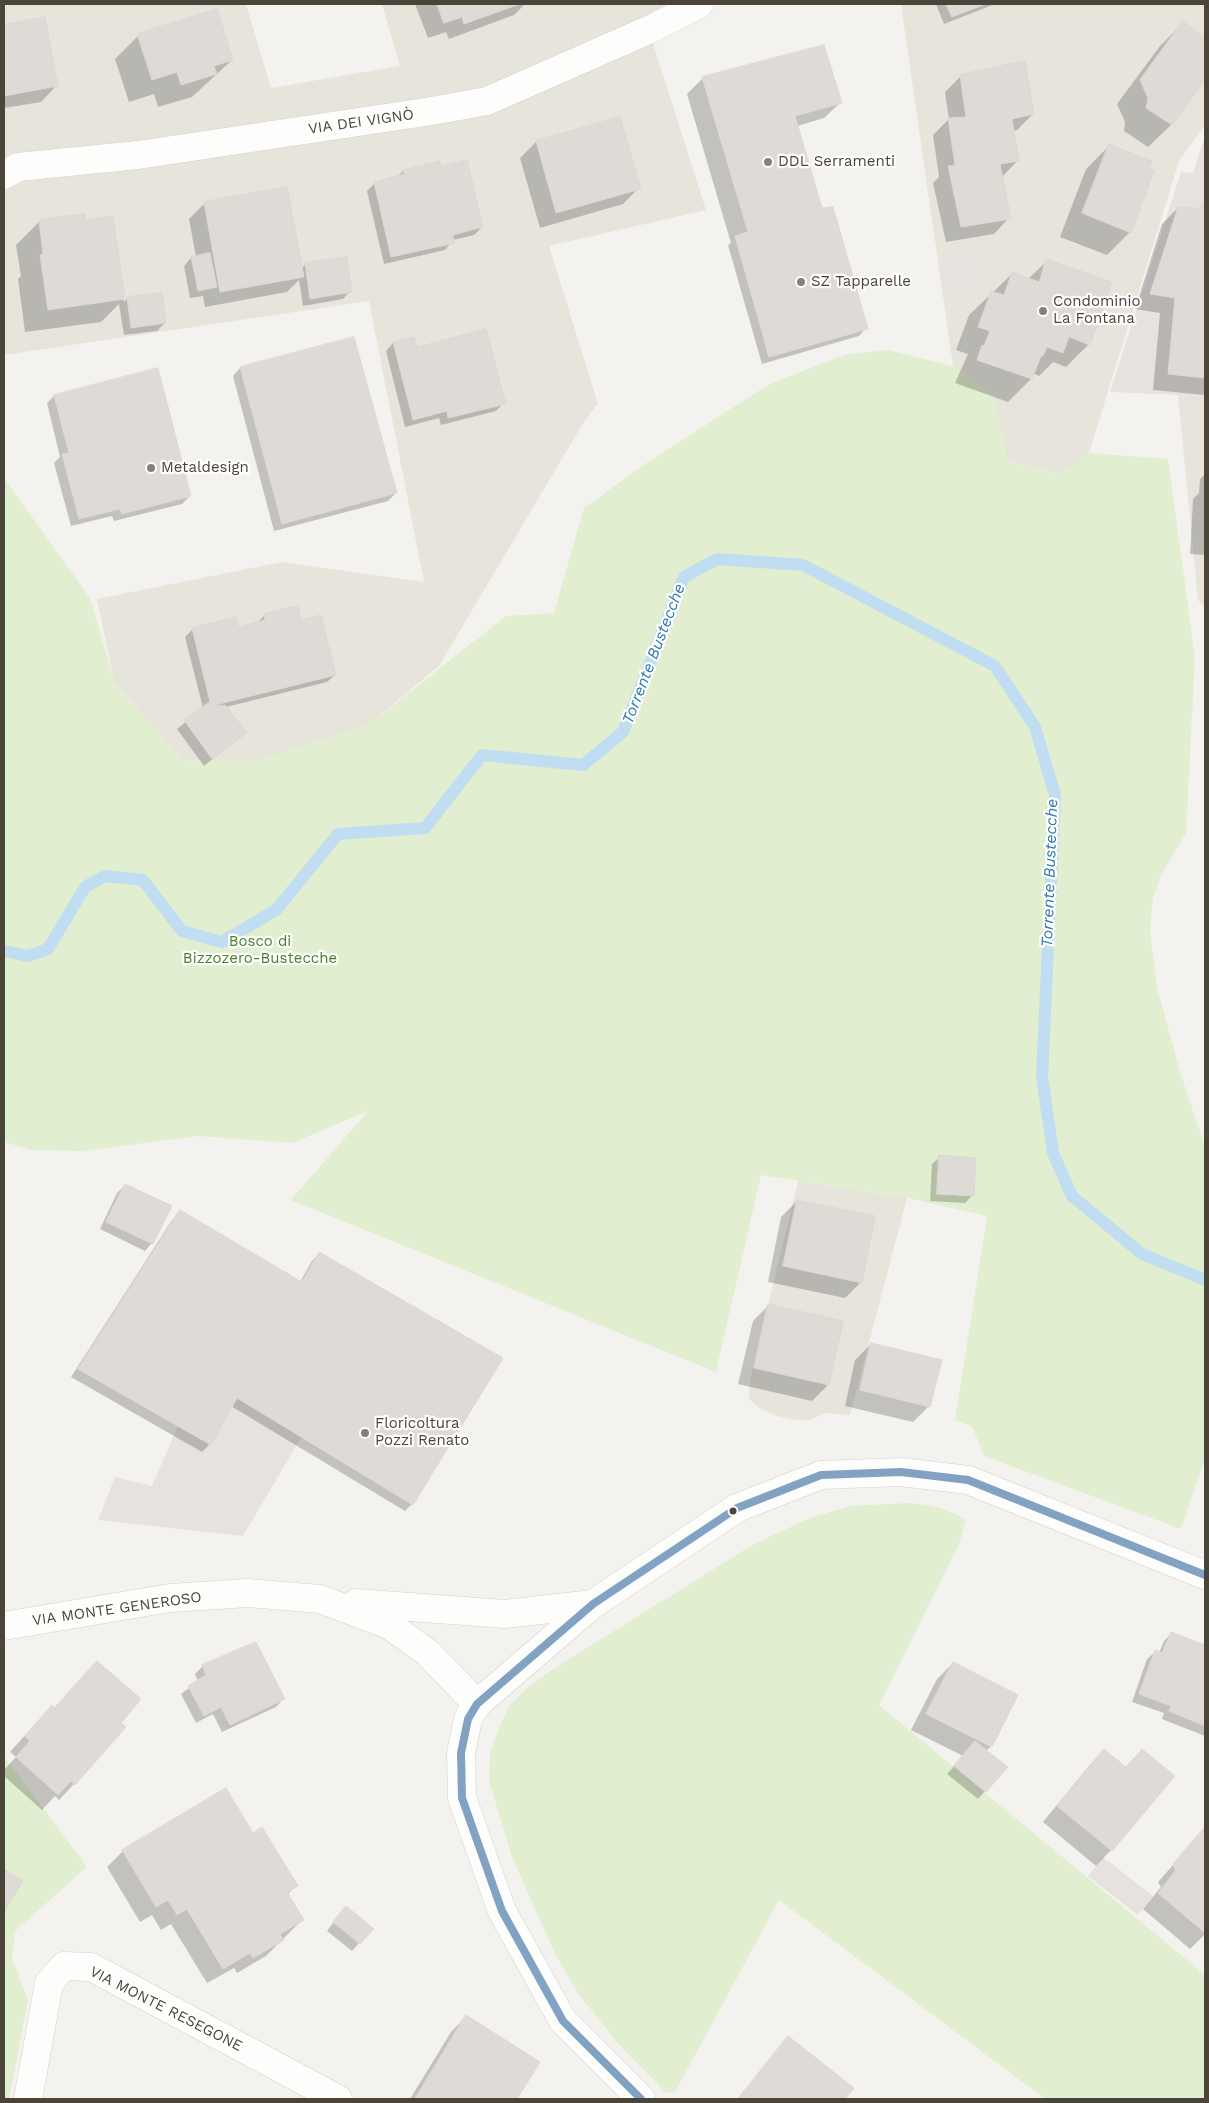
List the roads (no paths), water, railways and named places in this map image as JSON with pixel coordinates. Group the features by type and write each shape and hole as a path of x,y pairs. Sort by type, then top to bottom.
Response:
{"street":[{"name":"VIA DEI VIGNÒ","path":"4,175 18,167 148,153 432,111 487,101 653,28 699,4"},
{"name":"VIA MONTE GENEROSO","path":"320,1600 390,1625 428,1653 477,1704 593,1604 737,1508 821,1475 901,1472 968,1480 1205,1575"},
{"name":"VIA MONTE GENEROSO","path":"4,1626 170,1598 248,1593 505,1614 593,1604"},
{"path":"477,1704 468,1719 461,1753 462,1798 502,1911 563,2021 641,2099"},
{"name":"VIA MONTE RESEGONE","path":"28,2099 49,1983 64,1966 91,1967 338,2099"}],"waterway":[{"name":"Torrente Bustecche","path":"4,951 28,956 48,949 85,887 105,876 143,880 182,931 222,942 276,910 338,834 425,828 482,755 583,765 623,732 684,577 717,559 803,565 995,666 1035,727 1055,795 1042,1077 1053,1153 1072,1196 1142,1254 1205,1280"}],"place":[{"name":"DDL Serramenti","path":"768,162"},
{"name":"SZ Tapparelle","path":"801,282"},
{"name":"Condominio La Fontana","path":"1043,311"},
{"name":"Metaldesign","path":"151,468"},
{"name":"Floricoltura Pozzi Renato","path":"365,1433"}],"park label":[{"name":"Bosco di Bizzozero-Bustecche","path":"260,950"}]}
